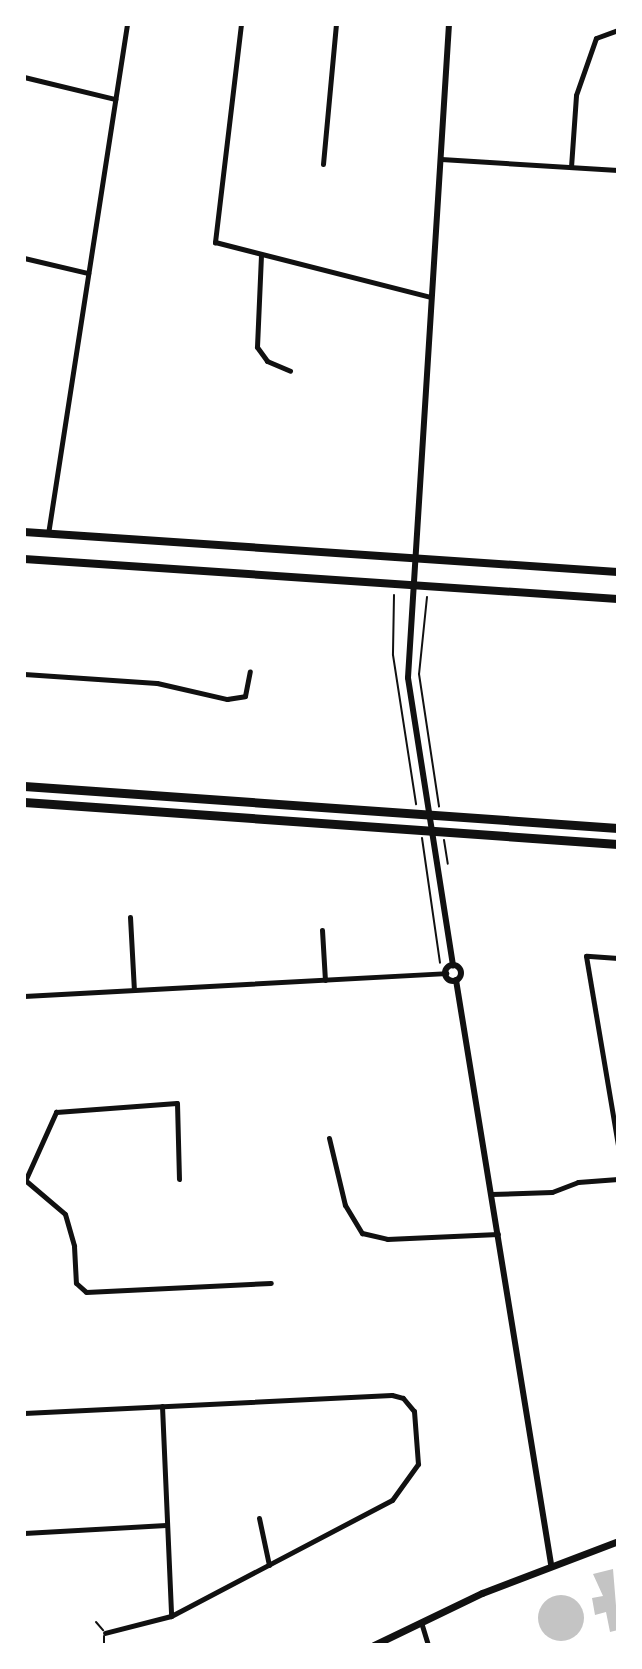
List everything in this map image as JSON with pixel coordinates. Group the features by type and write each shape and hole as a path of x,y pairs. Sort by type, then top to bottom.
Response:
{"highway":[{"path":"24,532 415,561 618,572"},
{"path":"24,559 618,599"},
{"path":"24,786 618,828"},
{"path":"24,802 618,844"}],"main road":[{"path":"374,1645 551,1564 618,1541"}],"street":[{"path":"48,535 127,24"},
{"path":"241,24 215,242 430,297"},
{"path":"323,164 336,24"},
{"path":"449,24 408,678 453,965 460,971 456,980 551,1564"},
{"path":"571,167 576,95 596,38 618,30"},
{"path":"24,77 115,99"},
{"path":"441,159 618,170"},
{"path":"261,255 257,347 267,361 290,371"},
{"path":"24,258 88,273"},
{"path":"24,674 157,683 227,699 245,696 250,671"},
{"path":"130,917 134,990"},
{"path":"322,930 325,980"},
{"path":"618,958 586,956 618,1142"},
{"path":"446,973 453,965"},
{"path":"24,996 446,973 456,980"},
{"path":"179,1179 177,1103 56,1112 24,1181 65,1214 77,1290 93,1292 271,1283"},
{"path":"329,1138 345,1205 362,1233 387,1239 498,1234"},
{"path":"491,1194 552,1192 578,1182 618,1179"},
{"path":"24,1413 406,1396 414,1411 420,1450 409,1483 385,1504 171,1616 105,1633"},
{"path":"162,1406 171,1616"},
{"path":"259,1518 269,1565"},
{"path":"24,1533 166,1525"},
{"path":"421,1622 428,1645"}],"lane":[{"path":"96,1622 105,1633 104,1645"}],"path":[{"path":"394,595 393,655 412,779"},
{"path":"427,597 419,680 435,782"},
{"path":"426,862 440,963"}],"building":[{"path":"613,1569 618,1630 610,1632 606,1612 595,1615 592,1598 603,1596 593,1574"},
{"path":"561,1595 577,1602 584,1618 577,1634 561,1641 545,1634 538,1618 545,1602"}]}
